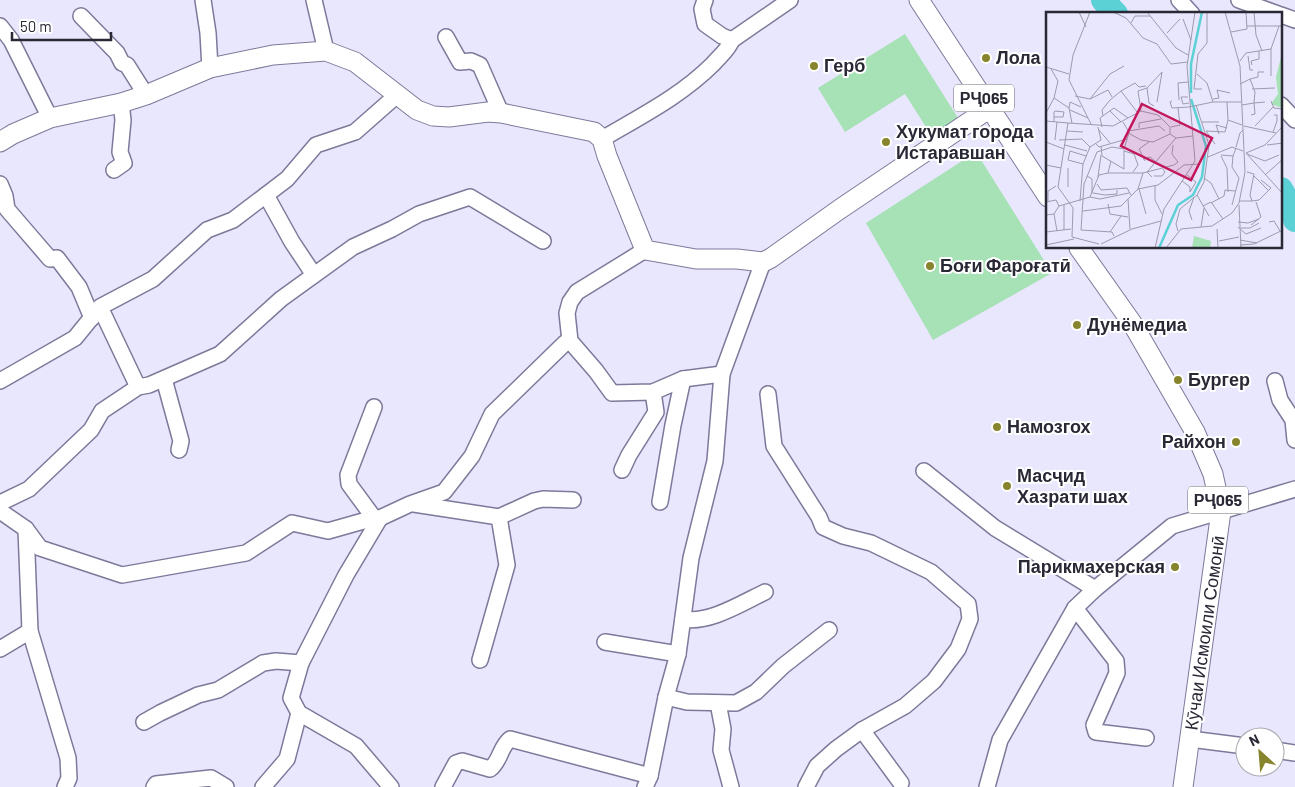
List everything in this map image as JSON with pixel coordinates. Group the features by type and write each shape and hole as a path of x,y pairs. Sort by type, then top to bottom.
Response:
{"main road":[{"name":"РҶ065","path":"919,0 1046,194"},
{"path":"0,142 13,134 50,118 121,103 146,95 210,68 273,55 326,51 355,62 417,110 433,116 449,117 488,112 501,113 594,132 602,139 645,250 696,259 737,259 763,262 990,108"},
{"name":"Кӯчаи Исмоили Сомонӣ","path":"1080,249 1132,323 1195,432 1213,474 1221,511 1183,787"}],"street":[{"path":"203,0 208,33 210,68"},
{"path":"314,0 326,51"},
{"path":"705,0 702,9 705,24 722,36 732,40"},
{"path":"602,139 669,100 701,76 729,48 732,40 790,0"},
{"path":"1179,0 1190,12"},
{"path":"1239,0 1272,12"},
{"path":"1282,15 1295,20"},
{"path":"81,16 117,53 122,63 127,65 146,95"},
{"path":"0,26 10,40 50,118"},
{"path":"446,36 460,62 471,61 480,65 501,113"},
{"path":"0,381 75,338 96,313 153,278 207,230 233,220 287,179 316,145 355,132 397,95"},
{"path":"114,170 124,163 120,152 124,120 121,103"},
{"path":"1282,106 1295,120"},
{"path":"0,184 5,196 7,209 50,259 57,258 79,287 85,301 96,313 138,388"},
{"path":"266,195 292,242 314,275"},
{"path":"0,503 29,489 91,430 102,411 138,388 164,379 220,354 281,299 353,247 419,214 470,198 544,241"},
{"path":"645,250 577,292 570,302 567,313 570,341 596,371 612,394 653,392 683,379 722,374"},
{"path":"443,787 456,763 462,761 490,769 494,767 504,744 510,739 647,781 678,654 692,558 715,461 722,374 763,262"},
{"path":"0,511 26,529 40,548 122,575 246,553 292,523 328,531 377,518 444,492 472,456 492,414 565,343 570,341"},
{"path":"164,379 181,441 179,450"},
{"path":"660,502 683,379"},
{"path":"1275,381 1280,400 1293,420 1295,440"},
{"path":"622,470 628,455 656,412 653,392"},
{"path":"768,394 774,446 819,516 824,527 843,536 871,543 930,572 968,604 970,619 958,649 934,681 905,706 862,730 836,749 818,766 806,787"},
{"path":"374,407 348,476 349,484 377,518"},
{"path":"924,471 995,528 1095,589"},
{"path":"987,787 1000,740 1076,608 1095,589 1172,526 1295,489"},
{"path":"410,504 499,517 534,501 544,499 573,500"},
{"path":"480,660 507,565 499,517"},
{"path":"377,518 301,663 291,698 299,714 356,746 391,787"},
{"path":"26,529 30,632 68,758 70,778 65,787"},
{"path":"683,619 694,621 724,612 765,592"},
{"path":"1076,608 1116,661 1117,673 1094,725 1096,732 1146,738"},
{"path":"666,697 687,702 736,704 756,692 783,666 829,630"},
{"path":"0,649 30,632"},
{"path":"605,642 678,654"},
{"path":"144,722 198,695 218,690 264,663 276,661 301,663"},
{"path":"718,703 723,730 721,750 731,787"},
{"path":"263,787 287,759 299,714"},
{"path":"862,730 902,783"},
{"path":"1190,739 1235,745"},
{"path":"154,787 156,784 211,778 226,787"}],"green space":[{"path":"905,34 958,118 931,135 905,94 845,132 818,88"},
{"path":"976,152 1052,273 933,340 866,223"}],"waterway":[{"path":"1103,0 1114,12"},
{"path":"1282,191 1291,206 1295,220"}],"place":[{"name":"Лола","path":"986,58"},
{"name":"Герб","path":"814,66"},
{"name":"Хукумат города Истаравшан","path":"886,142"},
{"name":"Боғи Фароғатӣ","path":"930,266"},
{"name":"Дунёмедиа","path":"1077,325"},
{"name":"Бургер","path":"1178,380"},
{"name":"Намозгох","path":"997,427"},
{"name":"Райхон","path":"1236,442"},
{"name":"Масҷид Хазрати шах","path":"1007,486"},
{"name":"Парикмахерская","path":"1175,567"}]}
